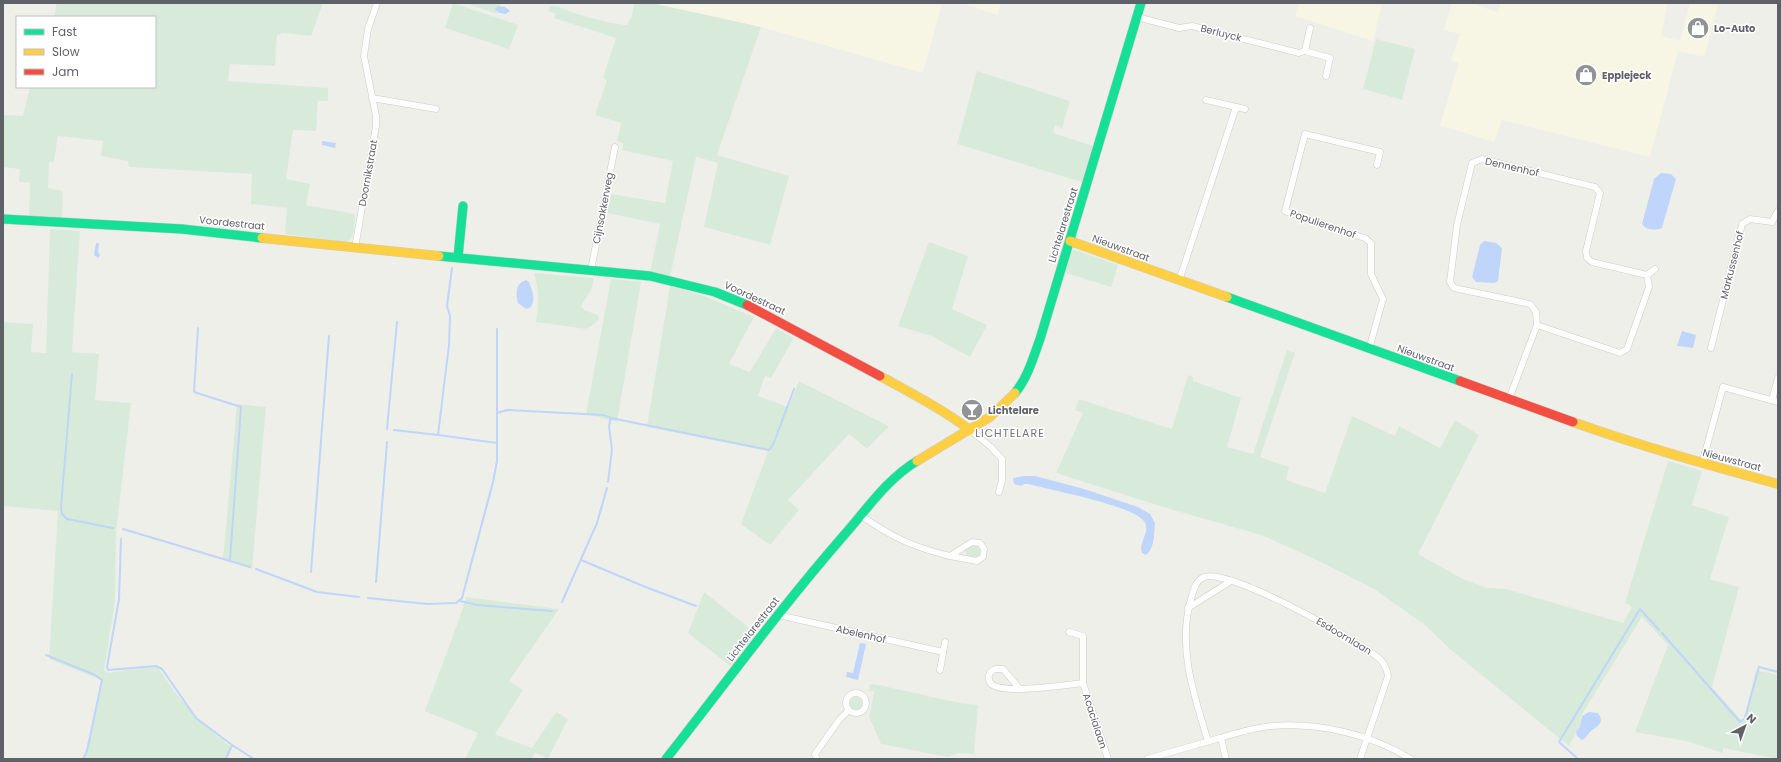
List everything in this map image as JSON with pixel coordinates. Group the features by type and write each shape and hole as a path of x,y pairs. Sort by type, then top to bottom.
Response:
{"street":[{"name":"Doornikstraat","path":"355,248 376,126 364,56 368,29 377,3"},
{"name":"Lichtelarestraat","path":"666,759 816,567 860,515 897,475 990,417 1014,395 1022,385 1040,339 1141,3"},
{"name":"Berluyck","path":"1137,17 1179,28 1192,26 1299,53 1305,51 1330,58 1326,76"},
{"path":"1305,51 1310,28"},
{"path":"372,98 436,109"},
{"path":"1206,100 1245,109"},
{"path":"1179,281 1236,107"},
{"name":"Populierenhof","path":"1369,349 1383,299 1370,274 1371,243 1365,238 1285,211 1305,134 1380,152 1377,165"},
{"name":"Cijnsakkerweg","path":"591,270 614,147"},
{"name":"Dennenhof","path":"1537,325 1536,312 1530,304 1454,288 1450,282 1457,226 1472,163 1482,159 1595,187 1600,194 1586,251 1587,258 1592,262 1647,275"},
{"path":"458,258 463,206"},
{"name":"Markussenhof","path":"1710,348 1742,224 1750,218 1772,222 1778,211"},
{"name":"Voordestraat","path":"3,219 182,229 355,248 650,276 715,292 742,302 927,401 950,415 970,430"},
{"name":"Nieuwstraat","path":"1070,241 1633,443 1702,464 1778,484"},
{"path":"1508,399 1537,325 1620,353 1627,349 1649,287 1647,275 1655,269"},
{"path":"1702,464 1723,387 1775,401 1778,378"},
{"path":"970,430 991,447 1002,459 1002,480 999,492"},
{"path":"860,515 891,536 909,544 950,556 977,561 983,557 984,549 980,543 972,542 950,556"},
{"name":"Esdoornlaan","path":"1208,741 1194,693 1186,646 1185,624 1195,585 1202,577 1212,576 1232,581 1267,594 1300,610 1359,644 1376,656 1384,664 1388,676 1360,759"},
{"path":"1188,608 1232,581"},
{"name":"Abelenhof","path":"778,615 943,652"},
{"name":"Acacialaan","path":"1069,632 1083,636 1083,683 1108,759"},
{"path":"940,670 945,642"},
{"name":"Acacialaan","path":"1020,689 1003,669 995,669 989,674 989,681 994,687 1020,689 1083,683"},
{"path":"814,757 839,720 849,710"},
{"path":"1147,759 1208,741 1270,726 1299,726 1329,728 1367,739 1398,751 1411,759"},
{"path":"1221,738 1226,759"}],"shaded area":[{"path":"57,3 323,3 311,36 284,33 277,35 275,66 230,64 228,81 328,88 328,101 318,101 316,131 293,130 286,179 310,184 306,205 355,214 354,231 351,238 345,242 285,234 287,208 251,204 252,174 129,167 128,161 101,156 103,141 58,136 54,162 49,162 48,188 63,191 62,218 29,217 30,183 19,182 20,169 3,167 3,115 23,116 30,88 156,88 156,16 54,16"},
{"path":"453,3 518,25 509,49 445,28"},
{"path":"465,3 501,3 497,14"},
{"path":"634,3 651,3 761,27 717,155 789,176 770,245 704,227 718,163 696,157 670,277 650,273 660,224 607,213 611,194 665,203 673,161 622,150 623,143 617,141 621,123 595,115 607,80 603,78 616,38 554,18 556,14 548,11 550,6 556,6 598,20 627,25 632,16"},
{"path":"651,3 942,3 923,73 761,27"},
{"path":"962,3 1001,3 997,15"},
{"path":"1299,3 1382,3 1373,41 1295,16"},
{"path":"1452,3 1478,3 1477,6 1498,12 1501,3 1668,3 1661,36 1680,41 1690,3 1718,3 1705,55 1700,56 1678,51 1650,157 1502,120 1494,142 1440,125 1459,63 1451,60 1460,34 1444,30"},
{"path":"1376,39 1415,49 1402,100 1363,89"},
{"path":"977,71 1070,101 1062,128 1055,125 1053,133 1093,146 1082,182 957,144"},
{"path":"50,229 80,231 72,352 99,354 95,400 131,403 116,532 115,602 104,670 109,673 145,667 158,668 178,696 202,723 232,748 227,759 84,759 91,734 101,680 49,659 58,511 3,506 3,322 33,324 31,352 46,353"},
{"path":"929,242 968,256 952,309 987,325 970,357 931,336 898,326"},
{"path":"1072,250 1118,265 1111,287 1063,272"},
{"path":"534,273 594,278 591,290 581,306 584,310 598,315 599,319 586,329 536,322 538,297"},
{"path":"611,279 641,282 617,422 586,414"},
{"path":"670,286 704,296 754,317 729,364 750,372 776,328 794,338 771,378 765,376 758,396 788,407 799,381 889,426 867,449 849,434 788,500 799,510 770,545 741,524 768,451 647,427"},
{"path":"1287,350 1295,353 1260,457 1289,467 1286,480 1325,493 1352,416 1395,436 1399,426 1440,448 1455,420 1479,435 1418,554 1461,578 1487,588 1506,589 1623,623 1632,607 1625,603 1668,461 1702,471 1692,505 1729,517 1710,579 1739,587 1712,687 1743,722 1756,670 1778,675 1778,759 1723,748 1723,753 1686,741 1635,732 1668,645 1642,617 1581,716 1580,725 1569,746 1451,650 1425,625 1374,589 1323,563 1264,536 1163,507 1056,473 1083,413 1075,410 1079,399 1172,429 1188,375 1193,377 1193,381 1241,398 1227,447 1253,454"},
{"path":"237,404 266,407 252,569 223,559"},
{"path":"973,544 978,545 981,553 976,557 967,556 965,551"},
{"path":"704,592 757,634 732,667 688,633"},
{"path":"466,597 559,609 509,681 523,690 495,734 532,748 556,712 568,719 548,759 535,753 532,759 465,759 478,733 425,711"},
{"path":"874,684 960,703 978,705 974,754 959,753 948,757 881,744 869,717 874,693 873,691 868,691 870,689 869,685"},
{"path":"858,697 861,698 861,708 854,709 851,708 850,701 851,698"}],"water":[{"path":"497,6 505,7 510,11 506,14 499,13 495,9"},
{"path":"322,141 336,143 335,148 322,145"},
{"path":"1661,173 1671,174 1676,179 1662,228 1646,228 1642,224 1654,179"},
{"path":"1484,241 1496,243 1502,248 1498,281 1494,283 1476,282 1472,277 1480,245"},
{"path":"96,243 99,243 98,251 100,256 98,258 94,255"},
{"path":"526,280 529,282 533,297 531,307 526,309 518,303 517,290 518,286"},
{"path":"1682,331 1696,335 1693,348 1677,346"},
{"path":"1035,476 1084,489 1138,507 1150,514 1155,523 1154,540 1149,552 1146,555 1142,553 1141,546 1146,527 1145,523 1139,517 1127,511 1092,499 1029,484 1024,484 1021,486 1014,484 1013,478"},
{"path":"860,643 866,644 858,680 846,677 847,672 853,673"},
{"path":"1589,712 1598,713 1601,721 1600,724 1582,740 1577,736 1576,732 1580,726 1582,716"}],"waterway":[{"path":"368,598 428,604 456,603 462,598 493,482 497,461 497,443 438,435 449,345 450,316 447,306 452,268"},
{"path":"387,429 397,322"},
{"path":"198,328 194,392 241,407 230,560"},
{"path":"497,329 497,443"},
{"path":"311,572 329,336"},
{"path":"72,374 61,507 62,514 67,519 113,528"},
{"path":"497,413 507,410 603,415 611,418 769,450 773,445 794,389"},
{"path":"608,482 612,450 609,426 611,418"},
{"path":"394,430 438,435"},
{"path":"376,582 387,442"},
{"path":"562,602 597,523 607,488"},
{"path":"123,529 250,567"},
{"path":"121,539 119,599 107,667 108,670 156,666 162,669 196,718 232,745 226,759"},
{"path":"581,560 696,606"},
{"path":"256,569 317,592 359,597"},
{"path":"460,601 477,605 552,611"},
{"path":"1578,759 1559,742 1640,609 1659,630"},
{"path":"1662,633 1740,722 1745,718 1759,667 1778,672"},
{"path":"46,655 95,675 102,680 87,751 83,759"},
{"path":"232,745 254,759"}],"traffic: fast":[{"path":"1015,393 1027,374 1040,339 1141,3"},
{"path":"458,257 463,206"},
{"path":"3,219 182,229 262,238"},
{"path":"439,256 650,276 715,292 747,305"},
{"path":"1227,297 1460,381"},
{"path":"666,759 776,617 822,561 887,485 896,476 917,461"}],"traffic: slow":[{"path":"262,238 439,256"},
{"path":"1070,241 1227,297"},
{"path":"880,376 937,408 970,430"},
{"path":"917,461 990,417 1015,393"},
{"path":"1573,422 1649,447 1778,484"}],"traffic: jam":[{"path":"747,305 880,376"},
{"path":"1460,381 1573,422"}],"place":[{"name":"Lo-Auto","path":"1698,28"},
{"name":"Epplejeck","path":"1586,75"},
{"name":"Lichtelare","path":"972,410"}],"district":[{"name":"LICHTELARE","path":"1010,433"}]}
